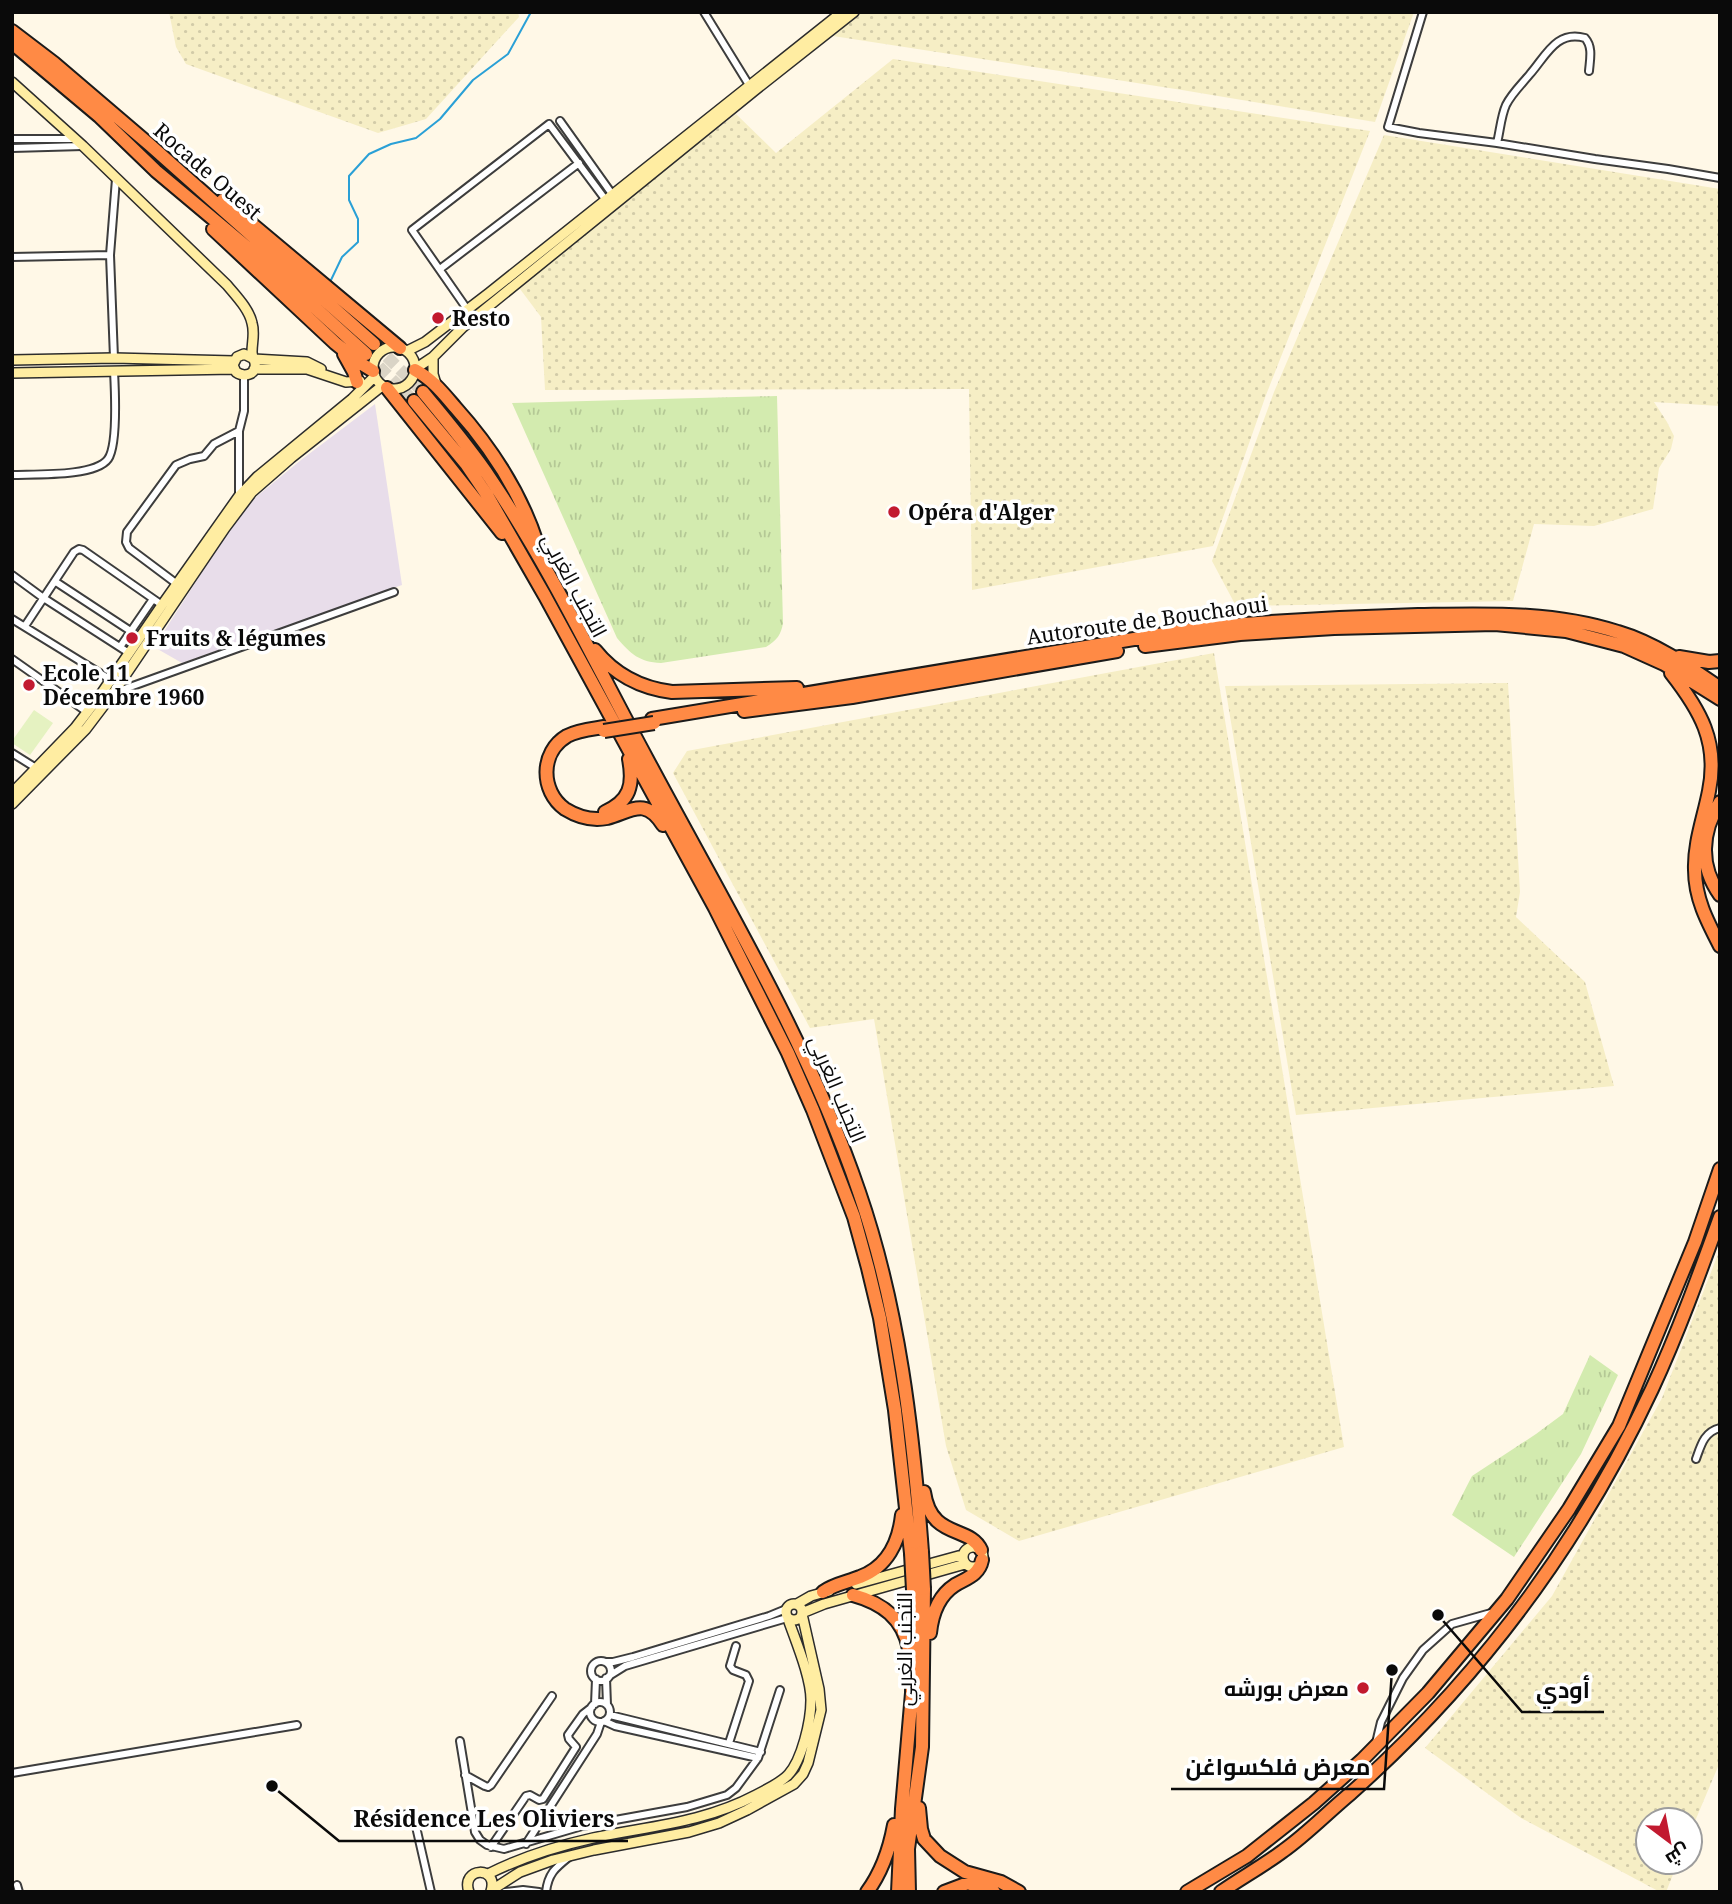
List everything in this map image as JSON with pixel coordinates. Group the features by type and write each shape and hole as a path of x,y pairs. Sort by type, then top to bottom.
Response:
{"highway":[{"name":"Rocade Ouest","path":"12,31 150,145 370,349 156,171 99,116 12,43"},
{"path":"150,145 237,211 404,350"},
{"path":"156,171 335,343 374,373"},
{"path":"335,343 354,372 357,382"},
{"path":"415,369 427,376 439,389 499,461 524,510 544,567"},
{"path":"385,387 483,508 533,575"},
{"name":"التجنب الغربي","path":"909,1892 908,1849 922,1747 918,1679 918,1590 917,1553 914,1453 899,1356 874,1240 859,1190 827,1109 773,992 544,567 489,476 419,397 473,474 533,575 607,726 701,883 788,1053 818,1120 854,1217 868,1268 891,1377 905,1494 917,1553"},
{"path":"559,595 603,660 625,678 656,690 743,690 881,680"},
{"name":"Autoroute de Bouchaoui","path":"653,721 881,680 1206,627 1355,617 1505,613 1558,618 1617,631 1642,641 1720,699"},
{"name":"Autoroute de Bouchaoui","path":"653,721 852,697 1146,645 1240,634 1495,624 1566,631 1624,646 1691,668 1720,688"},
{"path":"1665,659 1720,661"},
{"path":"1665,659 1709,734 1709,788 1697,842 1695,871 1699,902 1720,946"},
{"path":"653,721 607,726 568,735 553,748 546,766 551,793 563,807 588,819 607,818 636,808 649,809 660,821 701,883"},
{"path":"607,726 629,759 631,783 624,800 615,808 606,812 586,813 565,804 558,797 551,781 551,766 558,750 572,738 607,726"},
{"path":"1720,802 1714,810 1704,853 1707,875 1720,895"},
{"path":"1189,1890 1247,1856 1362,1760 1428,1693 1496,1612 1569,1509 1619,1426 1695,1242 1720,1169"},
{"path":"1228,1892 1283,1851 1406,1742 1509,1627 1606,1479 1653,1389 1696,1286 1720,1217"},
{"path":"914,1453 926,1504 932,1515 946,1528 975,1541 982,1555 977,1573 950,1589 935,1608 918,1679"},
{"path":"823,1592 867,1574 887,1557 900,1533 905,1494"},
{"path":"853,1595 879,1604 899,1623 918,1679"},
{"name":"التجنب الغربي","path":"898,1892 907,1752 918,1679"},
{"path":"922,1747 919,1809 924,1839 953,1866 1001,1882 1020,1892"},
{"path":"867,1892 874,1882 892,1838 907,1752"},
{"path":"1220,1892 1283,1851"},
{"path":"944,1892 968,1883 994,1892"}],"street":[{"path":"704,12 749,85"},
{"path":"125,650 162,605 239,496 257,477 352,399 374,373 376,357 381,352 387,348 404,350 425,341 842,12"},
{"path":"415,369 433,357 463,327 855,12"},
{"path":"1423,12 1388,127 1720,178"},
{"path":"1497,143 1506,106 1552,45 1572,36 1586,38 1591,49 1590,71"},
{"path":"12,82 220,276 247,312 253,326 253,362 248,375 244,376 238,374 236,362 248,340 247,312"},
{"path":"560,121 608,196"},
{"path":"467,309 412,230 550,124 608,196"},
{"path":"12,139 74,139"},
{"path":"12,148 83,146"},
{"path":"440,269 579,163"},
{"path":"12,474 88,471 102,466 113,446 115,409 110,256 116,179"},
{"path":"12,257 110,256"},
{"path":"12,804 86,729 252,492 291,458 385,387 400,388 410,382 415,369 412,356 404,350"},
{"path":"12,373 113,371 236,362 248,355 253,362"},
{"path":"433,357 433,374 439,389"},
{"path":"113,359 113,371"},
{"path":"12,360 236,362"},
{"path":"253,362 307,362 346,382 357,382 374,373"},
{"path":"374,373 385,387"},
{"path":"239,496 239,431 244,411 244,376"},
{"path":"177,584 129,548 125,541 127,532 176,466 204,456 214,444 239,431"},
{"path":"24,626 74,552 81,549 162,605"},
{"path":"12,575 125,650"},
{"path":"55,582 132,632"},
{"path":"114,692 394,592"},
{"path":"12,793 88,712 111,680 132,632 153,599"},
{"path":"12,620 111,680"},
{"path":"12,659 88,712"},
{"path":"12,753 36,768"},
{"path":"1696,1459 1705,1437 1720,1427"},
{"path":"466,1890 469,1879 474,1874 488,1874 576,1842 706,1816 742,1802 783,1780 799,1758 811,1704 810,1691 787,1615 790,1605 823,1592 964,1560 975,1567 982,1555 975,1546 968,1547 964,1560"},
{"path":"760,1755 729,1743 593,1718 591,1713 596,1679 591,1671 593,1665 598,1661 613,1662 633,1657 769,1616 787,1615 795,1621 818,1605 964,1560"},
{"path":"492,1891 527,1869 572,1855 711,1826 790,1788 806,1769 820,1718 821,1703 802,1609 797,1604"},
{"path":"1376,1745 1381,1722 1403,1678 1423,1650 1452,1624 1496,1612"},
{"path":"596,1679 601,1680 625,1667 787,1615"},
{"path":"729,1743 748,1681 746,1675 731,1668 736,1646"},
{"path":"526,1844 610,1710 607,1705 610,1668 605,1662"},
{"path":"460,1741 475,1832 484,1843 504,1849 582,1826 687,1807 727,1795 736,1788 760,1755 779,1690"},
{"path":"466,1775 485,1786 491,1785 552,1696"},
{"path":"491,1847 526,1796 543,1799 576,1747 568,1735 583,1714 593,1705 603,1702 607,1705"},
{"path":"605,1719 615,1726 760,1755"},
{"path":"12,1773 297,1726"},
{"path":"398,1816 408,1814 414,1818 431,1892"},
{"path":"546,1892 550,1874 572,1855"},
{"path":"488,1874 493,1883 492,1891"},
{"path":"505,1892 539,1892"}],"shaded area":[{"path":"169,12 518,12 519,17 426,119 378,133 186,64 176,47"},
{"path":"857,12 1414,12 1375,122 833,36 831,33"},
{"path":"893,59 1370,131 1266,395 1213,546 972,590 969,389 545,390 541,317 517,285 736,114 776,153"},
{"path":"1384,135 1720,189 1720,406 1654,402 1674,436 1671,449 1659,468 1653,509 1594,526 1534,524 1513,601 1236,606 1212,561 1274,392"},
{"path":"375,404 402,585 182,663 154,647 226,535 256,497"},
{"path":"1214,653 1344,1447 1019,1541 966,1510 946,1446 874,1019 810,1028 673,773 687,751"},
{"path":"1508,683 1520,892 1516,917 1585,982 1614,1086 1296,1115 1225,686"},
{"path":"1720,1249 1720,1762 1701,1806 1634,1806 1634,1876 1672,1876 1666,1892 1660,1892 1521,1818 1425,1748 1552,1596 1662,1398"}],"green space":[{"path":"777,396 783,623 780,634 766,647 661,663 641,659 617,638 512,403"},
{"path":"34,710 53,723 30,755 12,741"},
{"path":"1590,1355 1618,1375 1581,1454 1514,1557 1452,1515 1472,1476 1563,1414"}],"waterway":[{"path":"331,280 342,257 358,242 358,219 349,200 349,176 369,154 391,144 416,138 440,119 473,80 508,54 531,12"}],"tunnel":[{"path":"374,344 423,392"},
{"path":"366,354 414,401"}],"place":[{"name":"Resto","path":"438,318"},
{"name":"Opéra d'Alger","path":"894,512"},
{"name":"Fruits & légumes","path":"132,638"},
{"name":"Ecole 11 Décembre 1960","path":"29,685"},
{"name":"أودي","path":"1438,1615"},
{"name":"معرض فلكسواغن","path":"1392,1670"},
{"name":"معرض بورشه","path":"1363,1688"},
{"name":"Résidence Les Oliviers","path":"272,1786"}]}
